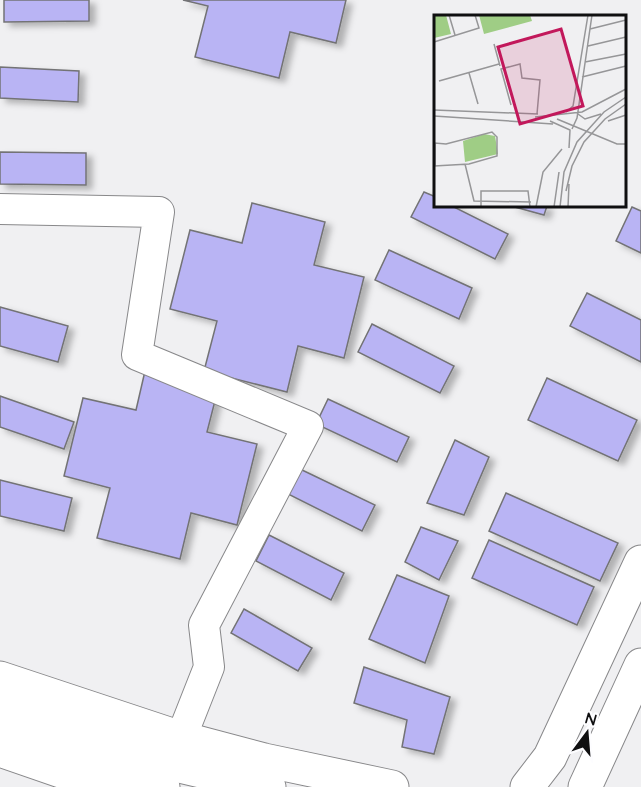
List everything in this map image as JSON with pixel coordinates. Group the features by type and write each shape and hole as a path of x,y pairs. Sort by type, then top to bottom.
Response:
{"main road":[{"path":"527,787 550,757 641,562"},
{"path":"585,787 641,665"},
{"path":"0,678 181,738 264,760 392,787"},
{"path":"0,705 158,773 269,787"},
{"path":"0,732 158,773 230,787"},
{"path":"0,750 107,787"}],"street":[{"path":"0,209 159,212 136,356 308,426 204,626 209,667 181,738"}],"building":[{"path":"4,0 89,0 89,21 4,22"},
{"path":"183,0 346,0 336,43 290,32 279,78 195,57 208,6"},
{"path":"0,67 79,71 78,102 0,98"},
{"path":"0,152 86,153 86,185 0,184"},
{"path":"424,192 434,196 434,207 454,207 508,234 495,259 411,217"},
{"path":"252,203 325,222 314,265 364,277 344,358 298,346 287,392 204,371 217,321 170,309 190,230 242,243"},
{"path":"515,207 547,207 544,215"},
{"path":"632,207 641,211 641,253 616,241"},
{"path":"389,250 472,288 459,319 375,280"},
{"path":"587,293 641,320 641,362 570,326"},
{"path":"0,307 68,326 58,362 0,346"},
{"path":"372,324 454,366 440,393 358,352"},
{"path":"145,371 218,389 207,432 257,444 237,525 191,513 180,559 97,538 110,488 64,476 83,398 136,410"},
{"path":"547,378 637,420 618,461 528,420"},
{"path":"0,396 74,422 64,449 0,427"},
{"path":"328,399 409,437 397,462 316,424"},
{"path":"455,440 489,457 464,515 427,503"},
{"path":"300,469 375,505 362,531 288,494"},
{"path":"0,480 72,498 64,531 0,516"},
{"path":"506,493 618,543 600,581 489,531"},
{"path":"421,527 458,541 439,580 405,562"},
{"path":"269,535 344,573 331,600 256,561"},
{"path":"489,540 594,587 577,625 472,578"},
{"path":"397,575 449,596 425,663 369,639"},
{"path":"244,609 312,648 298,671 231,633"},
{"path":"364,667 450,697 434,754 402,747 407,720 354,703"}]}
